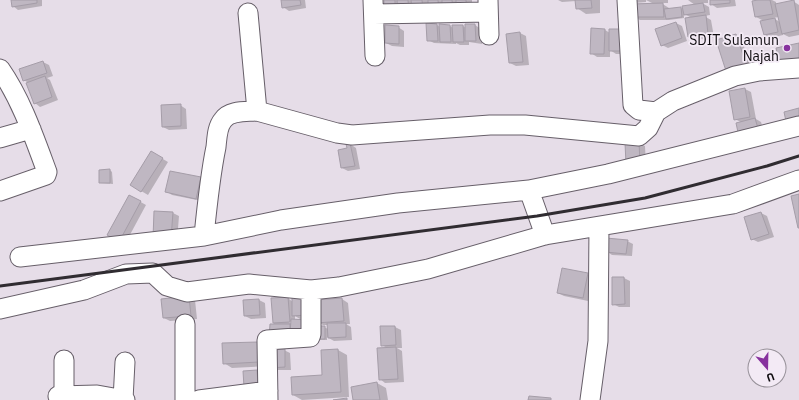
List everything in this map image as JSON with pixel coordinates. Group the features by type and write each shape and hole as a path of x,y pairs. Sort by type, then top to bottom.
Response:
{"street":[{"path":"627,0 634,105 637,109 656,112"},
{"path":"375,56 373,7 488,6 489,35"},
{"path":"248,13 257,111"},
{"path":"204,236 211,175 219,128 223,120 229,114 257,111 336,133 352,135 490,125 525,125 638,136 648,128 656,112 673,101 734,76 759,71 799,68"},
{"path":"0,191 47,174 31,129 3,77"},
{"path":"20,257 204,236 281,220 398,203 529,190 608,174 799,126"},
{"path":"0,138 31,129"},
{"path":"0,309 84,290 126,274 153,273 167,286 187,292 249,284 311,290 339,287 428,269 545,235 733,204 799,180"},
{"path":"529,190 545,235"},
{"path":"590,400 598,341 599,227"},
{"path":"199,400 268,396 267,340 310,337 311,290"},
{"path":"185,324 185,400"},
{"path":"64,360 61,396 97,395 124,400 125,362"}],"building":[{"path":"11,0 37,0 37,3 12,7"},
{"path":"281,0 300,0 301,5 282,8"},
{"path":"384,0 395,0 395,12 384,13"},
{"path":"397,0 408,0 409,12 398,12"},
{"path":"411,0 422,0 423,11 412,11"},
{"path":"428,0 438,0 439,11 428,11"},
{"path":"442,0 452,0 453,12 442,12"},
{"path":"456,0 466,0 467,11 456,11"},
{"path":"575,0 591,0 592,8 576,9"},
{"path":"710,0 730,0 730,3 710,5"},
{"path":"770,0 773,14 755,17 752,1"},
{"path":"794,0 799,30 782,34 775,4"},
{"path":"663,3 664,17 633,17 632,4"},
{"path":"703,3 705,12 684,15 682,6"},
{"path":"681,7 682,17 666,19 664,9"},
{"path":"706,15 708,34 688,37 685,18"},
{"path":"775,18 778,32 764,35 760,21"},
{"path":"676,22 682,38 661,46 655,29"},
{"path":"426,23 437,24 438,41 427,41"},
{"path":"439,24 450,25 451,42 440,42"},
{"path":"465,24 475,24 476,41 465,41"},
{"path":"385,25 399,26 399,44 385,43"},
{"path":"452,25 463,25 464,42 453,42"},
{"path":"591,28 605,29 604,54 590,54"},
{"path":"609,29 622,29 622,51 609,51"},
{"path":"520,32 523,62 509,63 506,34"},
{"path":"736,34 747,67 727,74 716,40"},
{"path":"799,43 799,61 780,65 776,48"},
{"path":"43,61 47,73 23,81 19,69"},
{"path":"45,76 52,97 34,104 26,83"},
{"path":"745,88 750,117 734,120 729,91"},
{"path":"181,104 181,126 162,127 161,105"},
{"path":"799,108 799,123 787,126 784,112"},
{"path":"755,118 759,132 739,137 736,123"},
{"path":"639,142 640,163 626,164 625,143"},
{"path":"350,143 355,166 341,168 338,150 347,148 346,144"},
{"path":"151,151 163,158 141,192 130,185"},
{"path":"110,169 110,183 99,183 99,170"},
{"path":"170,171 201,177 196,199 165,192"},
{"path":"799,194 799,228 798,228 791,196"},
{"path":"129,195 141,201 119,242 107,235"},
{"path":"154,211 173,212 171,239 153,238"},
{"path":"761,212 769,234 751,240 744,217"},
{"path":"606,238 628,240 626,254 605,252"},
{"path":"562,268 588,273 583,298 557,293"},
{"path":"612,277 624,277 625,304 612,305"},
{"path":"292,294 306,295 307,315 292,316"},
{"path":"189,296 191,316 163,318 161,299"},
{"path":"288,297 290,322 273,323 271,298"},
{"path":"342,298 344,321 316,323 315,300"},
{"path":"259,299 260,315 244,316 243,300"},
{"path":"291,319 308,320 308,335 290,334"},
{"path":"327,323 346,323 346,337 328,338"},
{"path":"270,324 290,324 290,338 269,338"},
{"path":"314,326 325,326 325,339 314,339"},
{"path":"380,326 395,326 396,345 381,346"},
{"path":"258,342 259,362 223,364 222,343"},
{"path":"396,347 398,379 379,380 377,348"},
{"path":"285,349 285,367 270,368 270,350"},
{"path":"338,349 341,392 292,395 291,377 322,375 321,350"},
{"path":"257,370 258,386 244,387 243,371"},
{"path":"377,382 380,400 353,400 351,387"},
{"path":"529,396 551,398 551,400 528,400"},
{"path":"347,398 347,400 333,400"}],"railway":[{"path":"0,286 537,216 645,198 767,166 799,156"}],"place":[{"name":"SDIT Sulamun Najah","path":"787,48"}]}
